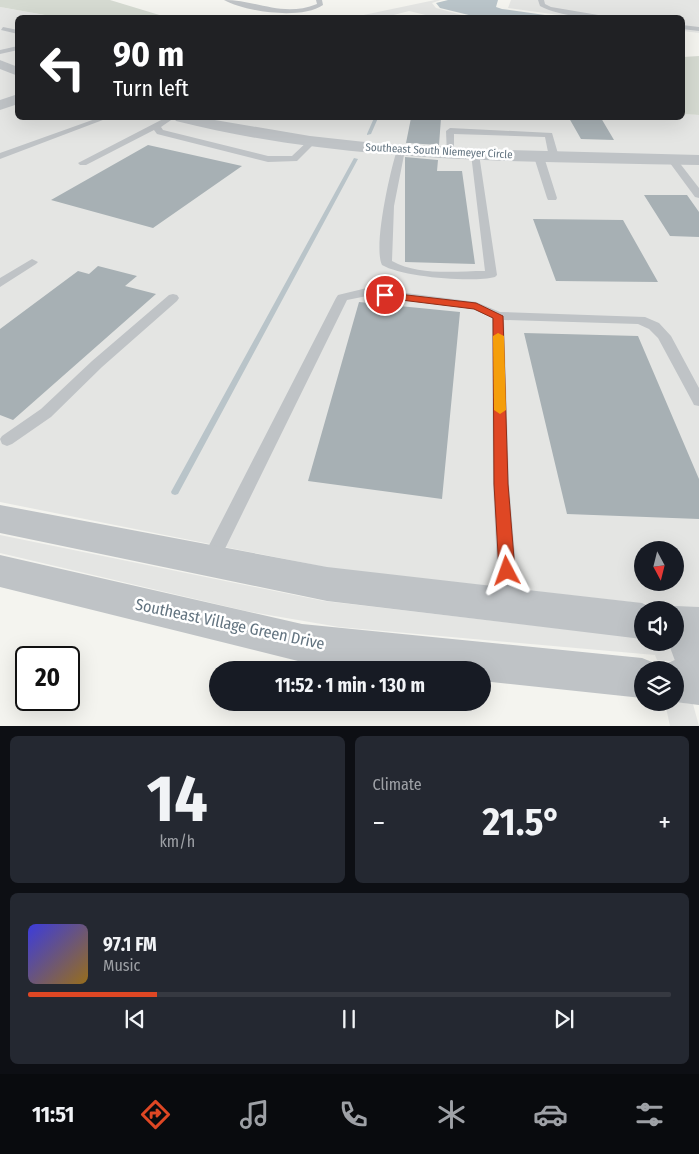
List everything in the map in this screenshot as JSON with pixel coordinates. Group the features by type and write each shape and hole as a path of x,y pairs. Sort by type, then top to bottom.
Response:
{"street":[{"path":"0,64 15,71"},
{"path":"0,105 15,100"},
{"name":"Southeast South Niemeyer Circle","path":"192,120 292,140 401,150 547,157 699,160"},
{"path":"0,519 327,584 634,620"},
{"name":"Southeast Village Green Drive","path":"0,571 302,643 634,677"},
{"path":"685,625 699,670"},
{"path":"684,682 699,684"}],"lane":[{"path":"227,0 289,12 316,8 320,5 319,0"},
{"path":"541,0 542,5 550,9 592,15"},
{"path":"685,27 699,29"},
{"path":"3,29 15,31"},
{"path":"0,44 15,46"},
{"path":"0,52 15,48"},
{"path":"0,156 99,120"},
{"path":"83,163 166,120"},
{"path":"156,126 160,132 268,160 294,159 312,142"},
{"path":"450,153 450,131 549,135 547,157 552,198"},
{"path":"401,150 393,176 386,263 391,268 410,272 491,275 475,154"},
{"path":"672,159 699,196"},
{"path":"0,283 32,262"},
{"path":"210,561 342,298 367,292 476,306 498,316 640,320 654,326 664,336 699,401"},
{"path":"2,441 46,412 97,364 173,298"},
{"path":"498,316 501,484 509,605"}],"shaded area":[{"path":"0,0 110,0 159,15 45,15 0,7"},
{"path":"441,0 432,3 436,8 462,15 426,15 409,11 394,15 364,15"},
{"path":"448,0 498,0 496,7 502,9 545,15 469,15 440,8 436,3"},
{"path":"511,0 699,0 699,33 685,31 685,15 559,15 508,8"},
{"path":"0,7 45,15 15,15 15,66 0,60"},
{"path":"699,56 699,115 685,114 685,57"},
{"path":"0,68 15,75 15,97 0,102"},
{"path":"15,103 15,120 176,120 289,143 699,163 699,607 684,607 684,601 634,602 330,568 0,502 0,108"},
{"path":"685,114 699,115 699,156 589,154 402,146 295,136 210,120 685,120"},
{"path":"0,535 324,601 634,637 634,651 673,651 677,661 657,660 655,655 339,627 246,611 0,553"},
{"path":"684,703 693,704 699,726 670,726 667,711 684,711"}],"building":[{"path":"411,120 441,120 439,145 406,143"},
{"path":"570,120 602,120 614,140 581,139"},
{"path":"148,145 242,166 153,228 51,200"},
{"path":"405,157 438,160 437,171 462,171 475,264 405,262"},
{"path":"644,195 687,195 699,212 699,237 670,236"},
{"path":"533,219 623,220 658,282 556,281"},
{"path":"98,266 137,276 125,286 156,294 13,420 0,415 0,329 78,271 89,274"},
{"path":"359,302 460,312 442,499 308,481"},
{"path":"524,333 638,336 699,479 699,519 567,514"}],"waterway":[{"path":"369,134 375,120"},
{"path":"175,492 356,159"}],"slow traffic":[{"path":"498,336 500,410"}],"route":[{"path":"385,295 476,306 498,316 501,484 507,571"}]}
